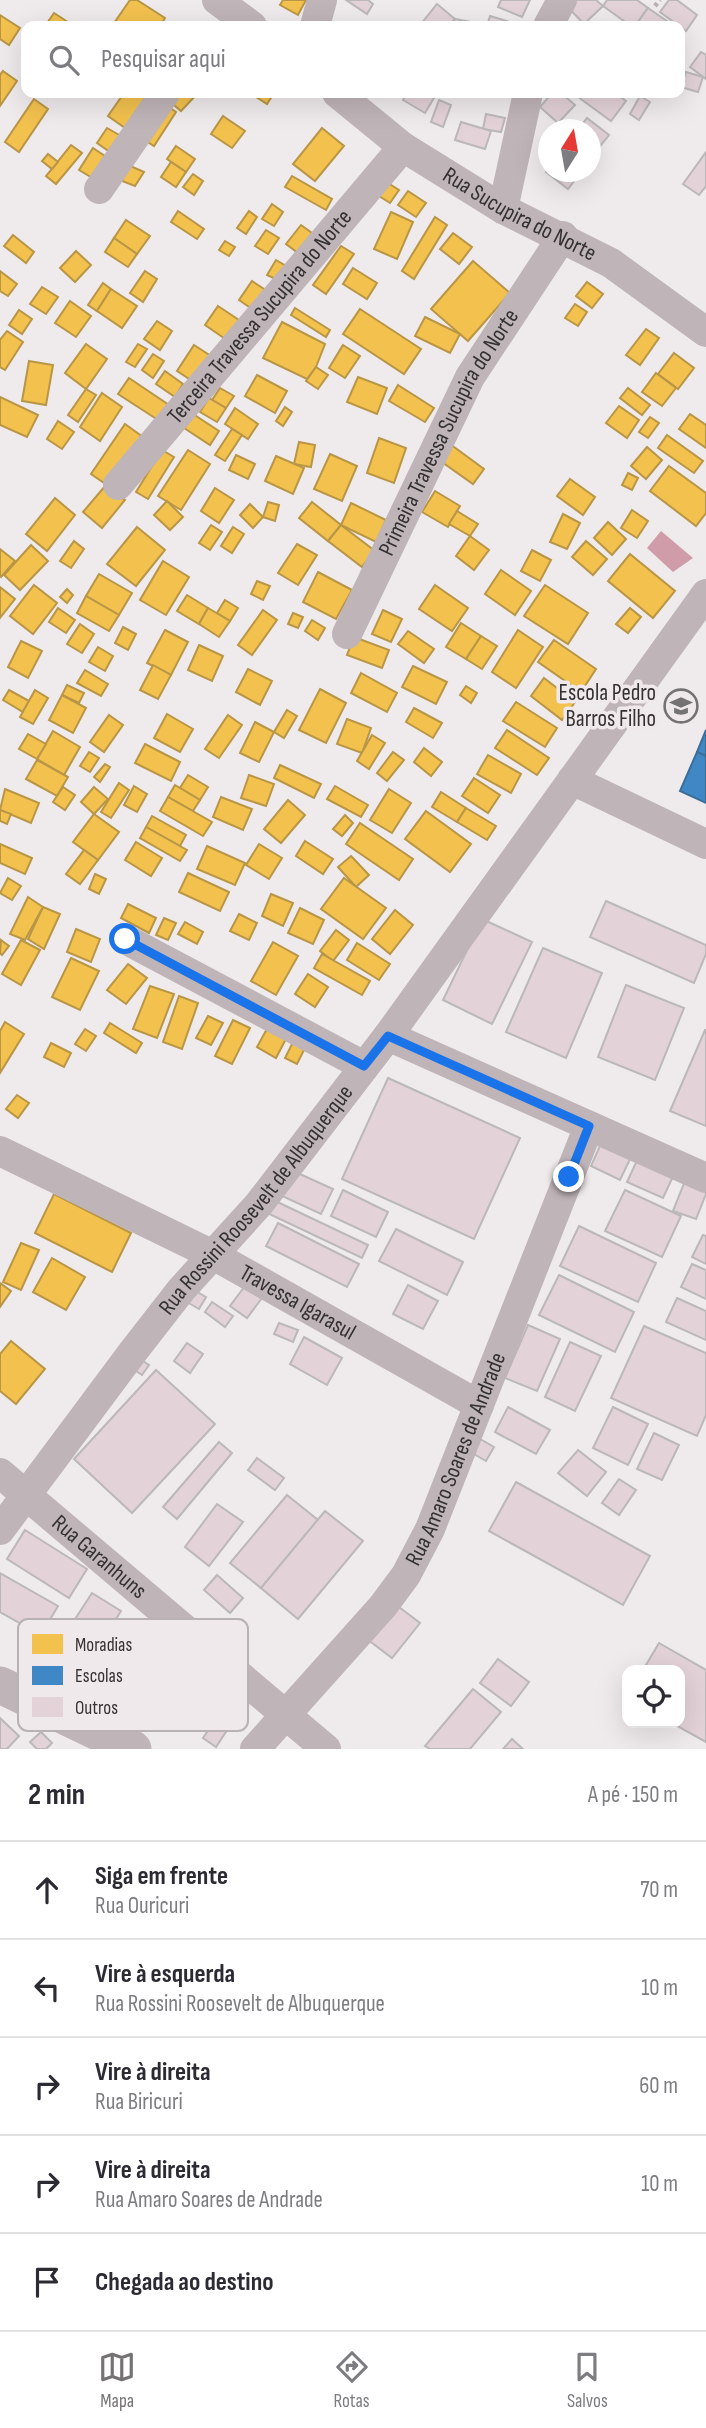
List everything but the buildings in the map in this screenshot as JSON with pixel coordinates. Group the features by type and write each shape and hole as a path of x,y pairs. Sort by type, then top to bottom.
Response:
{"street":[{"path":"316,21 322,0"},
{"path":"551,21 562,0"},
{"path":"99,190 162,98"},
{"name":"Rua Sucupira do Norte","path":"343,98 403,146 503,209 563,236 611,263 706,331"},
{"path":"503,209 527,98"},
{"name":"Terceira Travessa Sucupira do Norte","path":"118,485 403,146"},
{"name":"Primeira Travessa Sucupira do Norte","path":"347,634 470,377 563,236"},
{"name":"Rua Rossini Roosevelt de Albuquerque","path":"0,1530 181,1290 215,1256 259,1204 388,1036 706,594"},
{"path":"572,780 706,844"},
{"path":"125,939 364,1066"},
{"path":"388,1036 706,1178"},
{"name":"Rua Amaro Soares de Andrade","path":"255,1749 383,1606 406,1575 430,1529 589,1126"},
{"name":"Travessa Igarasul","path":"0,1151 215,1256 479,1405"},
{"name":"Rua Garanhuns","path":"0,1473 171,1619"},
{"path":"0,1685 18,1694"},
{"name":"Rua Garanhuns","path":"248,1685 326,1749"},
{"path":"96,1731 133,1749"}],"path":[{"path":"655,6 660,0"}],"shaded area":[{"path":"661,531 693,558 673,572 647,548"}],"place":[{"name":"Escola Pedro Barros Filho","path":"681,706"}],"route":[{"path":"125,939 364,1066 388,1036 589,1126 569,1177"}]}
